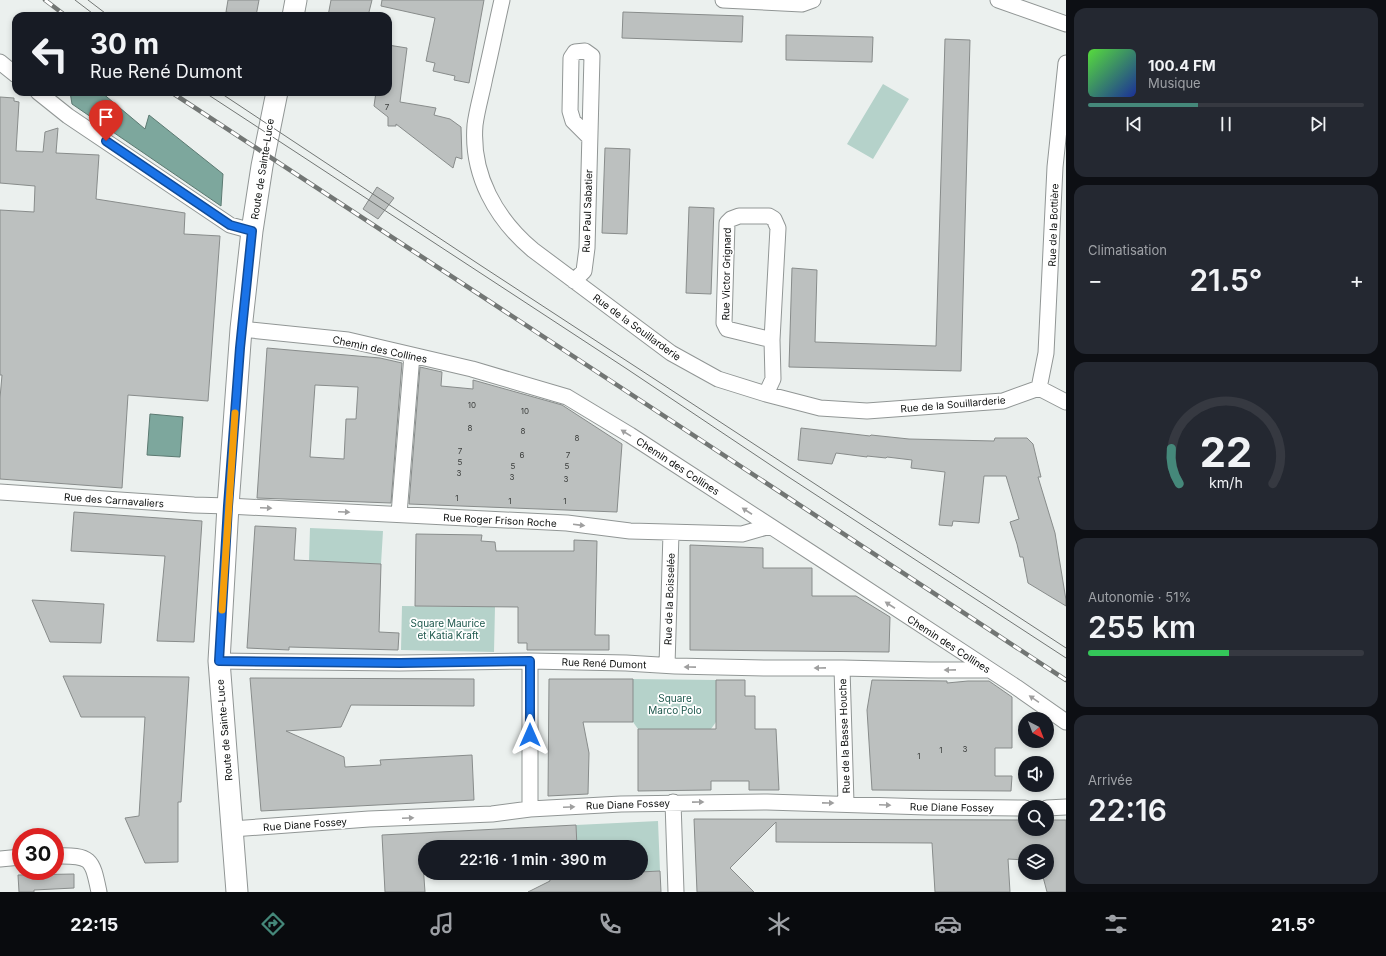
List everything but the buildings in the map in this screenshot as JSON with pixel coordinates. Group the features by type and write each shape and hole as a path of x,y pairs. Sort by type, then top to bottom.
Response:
{"street":[{"path":"294,12 296,0"},
{"name":"Rue de la Souillarderie","path":"502,0 475,125 475,150 486,190 497,210 518,238 671,354 718,379 766,394 820,408 867,411 1003,401 1039,388"},
{"path":"723,0 802,4 812,0"},
{"path":"998,0 1066,24"},
{"name":"Rue Paul Sabatier","path":"574,281 584,271 587,248 592,56 585,51 575,52 571,58 570,111 573,121 589,137"},
{"path":"0,62 12,72"},
{"name":"Rue de la Bottière","path":"1039,388 1046,353 1056,167 1066,63"},
{"path":"43,96 68,116 230,225 252,231"},
{"name":"Route de Sainte-Luce","path":"237,892 219,661 228,506 241,329 252,231 262,166 276,96"},
{"name":"Rue Victor Grignard","path":"766,394 773,379 772,340 778,228 774,220 769,216 739,216 731,219 727,223 724,322 727,329 772,340"},
{"name":"Chemin des Collines","path":"241,329 348,340 472,369 567,397 630,435 770,526 1028,695 1066,722"},
{"path":"399,514 412,355"},
{"path":"1039,388 1066,402"},
{"name":"Rue des Carnavaliers","path":"0,492 228,506"},
{"name":"Rue Roger Frison Roche","path":"228,506 567,523 630,531 670,533 742,534 770,526"},
{"name":"Rue de la Boisselée","path":"667,665 670,533"},
{"name":"Rue René Dumont","path":"219,661 400,663 530,661 757,668 988,670"},
{"path":"530,661 530,809"},
{"name":"Rue de la Basse Houche","path":"842,668 846,803"},
{"path":"673,802 676,892"},
{"name":"Rue Diane Fossey","path":"232,829 492,814 530,809 673,802 846,803 927,807 1018,808"},
{"path":"1054,808 1066,807"},
{"path":"64,856 74,855 87,859 94,868 99,892"},
{"path":"0,859 12,858"}],"green space":[{"path":"883,84 909,99 873,159 847,144"},
{"path":"310,528 383,531 381,564 309,561"},
{"name":"Square Maurice et Katia Kraft","path":"402,606 495,607 494,652 401,650"},
{"name":"Square Marco Polo","path":"633,679 716,680 716,722 711,729 638,729 633,722"},
{"path":"658,821 660,871 648,872 648,840 577,840 576,825"}],"shaded area":[{"path":"71,96 106,96 145,129 149,115 223,174 221,206 72,104"},
{"path":"150,414 183,417 180,457 147,455"}],"tram line":[{"path":"75,0 91,12"},
{"path":"88,0 104,12"},
{"path":"210,96 1066,658"},
{"path":"225,96 480,265 1066,648"}],"railway":[{"path":"45,0 61,12"},
{"path":"177,96 1066,680"}],"slow traffic":[{"path":"222,610 235,413"}],"route":[{"path":"106,141 230,225 252,231 240,348 228,506 219,661 400,663 530,661 530,735"}]}
